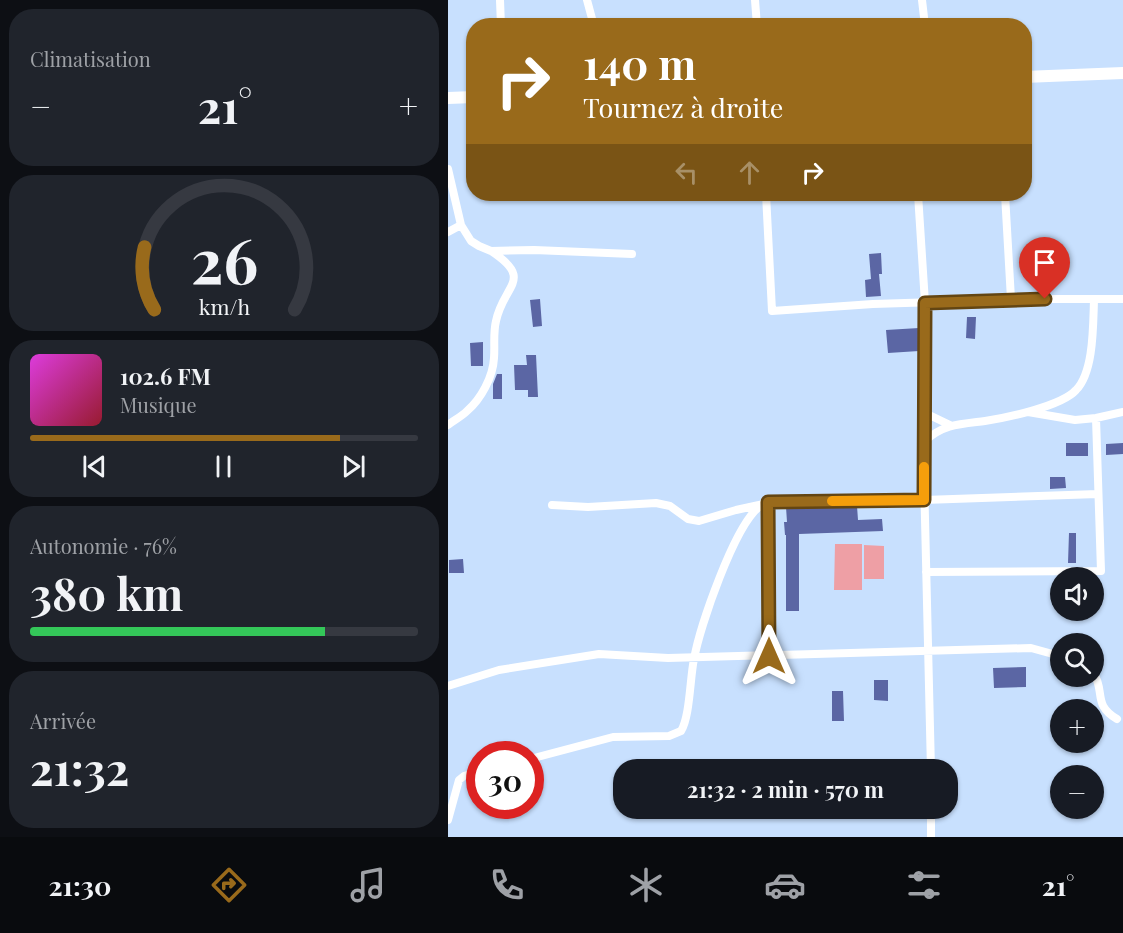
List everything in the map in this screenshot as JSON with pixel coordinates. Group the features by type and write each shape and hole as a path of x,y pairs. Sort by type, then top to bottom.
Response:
{"main road":[{"path":"1032,77 1123,74"},
{"path":"448,98 466,97"}],"street":[{"path":"500,0 501,18"},
{"path":"588,0 592,18"},
{"path":"755,0 756,18"},
{"path":"922,0 924,18"},
{"path":"448,169 461,225 471,241 491,251 510,265 513,276 511,288 496,319 493,367 474,404 448,424"},
{"path":"766,201 772,311 873,304 1011,299 1123,299"},
{"path":"918,201 925,303 924,500 931,759"},
{"path":"1005,201 1011,299"},
{"path":"448,232 461,225"},
{"path":"491,251 534,250 632,254"},
{"path":"925,441 938,430 950,425 992,420 1027,412 1061,400 1077,390 1090,354 1094,300"},
{"path":"1027,412 1075,420 1123,412"},
{"path":"925,413 950,425"},
{"path":"926,572 1101,571 1096,418"},
{"path":"552,505 588,507 662,503 688,519 699,522 764,504 1098,494"},
{"path":"764,504 769,656"},
{"path":"544,755 613,737 675,734 684,726 694,657 709,610 737,540 754,511 764,504"},
{"path":"448,686 499,670 586,655 769,656 1031,648 1050,653"},
{"path":"1099,687 1103,708 1106,713 1117,719"},
{"path":"448,820 459,780 466,775"},
{"path":"931,819 931,837"}],"shaded area":[{"path":"835,544 862,544 862,590 834,590"},
{"path":"864,545 884,546 884,579 864,579"}],"building":[{"path":"881,253 882,274 879,274 881,296 866,297 865,280 871,279 869,254"},
{"path":"540,299 542,326 533,327 530,300"},
{"path":"967,317 976,317 975,339 966,338"},
{"path":"919,328 919,351 888,353 886,330"},
{"path":"483,342 483,366 471,366 470,343"},
{"path":"526,355 536,355 538,397 528,397 528,390 515,390 514,365 527,365"},
{"path":"497,374 502,374 502,399 493,399 493,384"},
{"path":"1066,443 1088,443 1088,456 1066,456"},
{"path":"1123,443 1123,454 1106,455 1106,444"},
{"path":"1050,477 1065,477 1066,488 1050,489"},
{"path":"857,506 858,520 882,519 883,531 799,534 799,611 786,611 784,522 787,522 786,507"},
{"path":"1069,533 1076,533 1076,563 1068,563"},
{"path":"463,559 464,573 449,573 449,560"},
{"path":"1026,667 1026,687 994,688 993,668"},
{"path":"874,680 888,680 888,701 874,700"},
{"path":"832,691 843,691 844,721 832,721"}],"slow traffic":[{"path":"832,501 924,500 924,467"}],"route":[{"path":"769,656 768,502 924,500 925,303 1045,299"}]}
